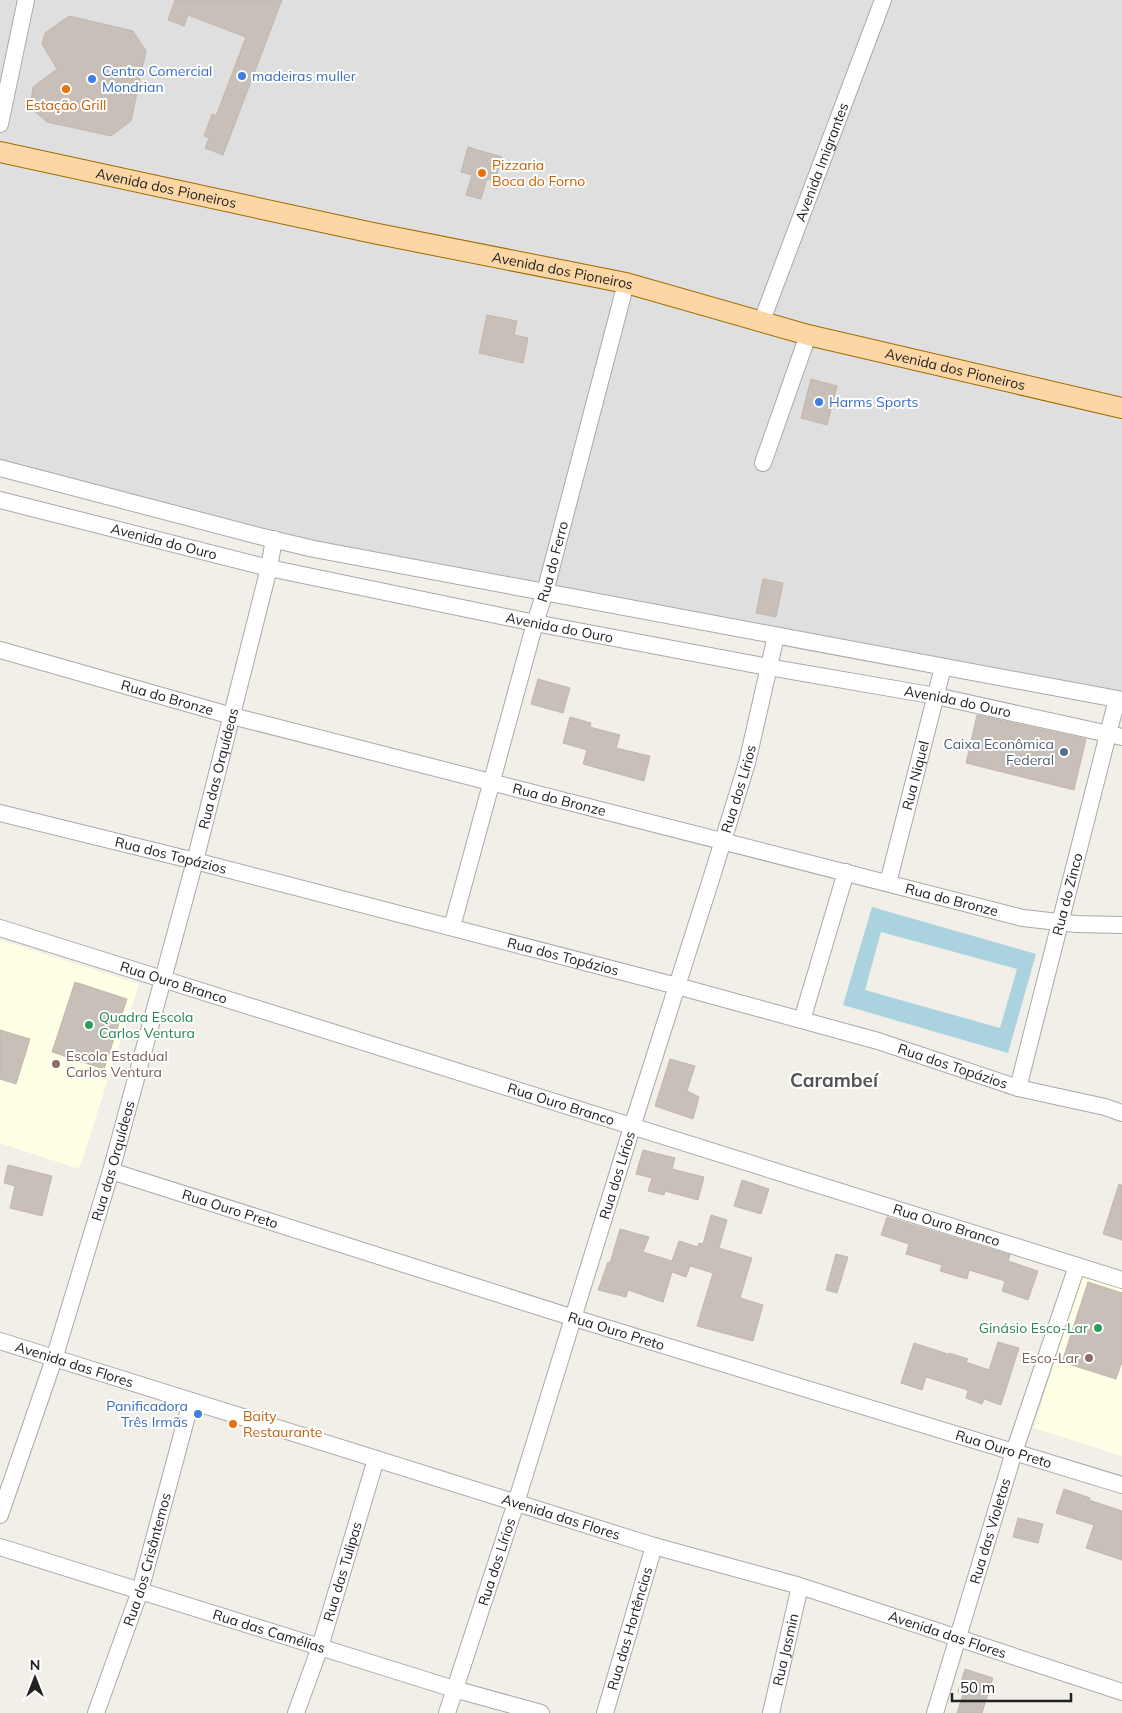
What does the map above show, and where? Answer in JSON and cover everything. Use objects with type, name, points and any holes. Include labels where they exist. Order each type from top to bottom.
[{"type":"main road","name":"Avenida dos Pioneiros","points":[[0,152],[373,234],[626,283],[808,335],[1122,408]]},
{"type":"street","points":[[0,124],[26,0]]},
{"type":"street","name":"Avenida Imigrantes","points":[[761,323],[883,0]]},
{"type":"street","name":"Rua do Ferro","points":[[452,927],[545,592],[626,283]]},
{"type":"street","points":[[763,463],[808,335]]},
{"type":"street","name":"Avenida do Ouro","points":[[0,468],[314,548],[1119,700]]},
{"type":"street","name":"Avenida do Ouro","points":[[0,500],[269,568],[535,623],[768,667],[936,696],[1115,736]]},
{"type":"street","name":"Rua das Orquídeas","points":[[0,1515],[54,1359],[111,1171],[196,861],[269,568],[274,539]]},
{"type":"street","name":"Rua dos Lírios","points":[[446,1713],[516,1503],[747,763],[776,636]]},
{"type":"street","name":"Rua do Bronze","points":[[0,650],[232,716],[1023,918],[1122,925]]},
{"type":"street","name":"Rua Niquel","points":[[888,883],[943,666]]},
{"type":"street","name":"Rua do Zinco","points":[[1018,1088],[1060,922],[1115,736],[1119,700]]},
{"type":"street","name":"Rua dos Topázios","points":[[0,813],[196,861],[677,986],[878,1041],[1018,1088],[1105,1107],[1122,1113]]},
{"type":"street","points":[[802,1020],[846,872]]},
{"type":"street","name":"Rua Ouro Branco","points":[[0,928],[1122,1280]]},
{"type":"street","name":"Rua Ouro Preto","points":[[111,1171],[574,1318],[1122,1485]]},
{"type":"street","name":"Rua das Violetas","points":[[935,1713],[1014,1452],[1077,1266]]},
{"type":"street","name":"Avenida das Flores","points":[[0,1341],[654,1546],[800,1586],[1122,1692]]},
{"type":"street","name":"Rua dos Crisântemos","points":[[96,1713],[140,1591],[191,1402]]},
{"type":"street","name":"Rua das Tulipas","points":[[296,1713],[320,1647],[376,1459]]},
{"type":"street","name":"Rua das Hortências","points":[[605,1713],[654,1546]]},
{"type":"street","name":"Rua das Camélias","points":[[0,1547],[454,1689],[541,1713]]},
{"type":"street","name":"Rua Jasmin","points":[[771,1713],[800,1586]]},
{"type":"shaded area","points":[[0,0],[1122,0],[1122,700],[274,539],[0,468]]},
{"type":"shaded area","name":"Escola Estadual Carlos Ventura","points":[[0,940],[139,984],[79,1169],[0,1143]]},
{"type":"shaded area","name":"Esco-Lar","points":[[1081,1276],[1122,1288],[1122,1456],[1034,1428]]},
{"type":"water","points":[[872,907],[1036,954],[1008,1053],[843,1005]],"holes":[[[881,932],[1017,969],[1000,1028],[865,990]]]},
{"type":"building","name":"madeiras muller","points":[[175,0],[282,0],[223,155],[205,148],[209,138],[204,136],[212,114],[216,116],[246,37],[188,15],[184,26],[168,20]]},
{"type":"building","name":"Centro Comercial Mondrian","points":[[69,16],[133,31],[146,51],[131,121],[111,136],[47,122],[30,107],[33,87],[57,69],[42,44],[45,33]]},
{"type":"building","name":"Pizzaria Boca do Forno","points":[[468,147],[502,157],[495,181],[487,179],[481,199],[466,195],[472,175],[461,172]]},
{"type":"building","points":[[487,315],[517,321],[514,335],[528,338],[523,363],[479,353]]},
{"type":"building","name":"Harms Sports","points":[[811,379],[837,386],[827,425],[801,418]]},
{"type":"building","points":[[763,579],[783,583],[776,617],[756,613]]},
{"type":"building","points":[[538,679],[570,688],[563,713],[531,704]]},
{"type":"building","points":[[977,715],[1086,739],[1074,790],[966,763]]},
{"type":"building","points":[[570,717],[591,723],[590,727],[620,735],[616,748],[650,756],[644,781],[583,764],[587,750],[563,743]]},
{"type":"building","name":"Quadra Escola Carlos Ventura","points":[[75,982],[127,999],[104,1069],[52,1052]]},
{"type":"building","points":[[0,1030],[30,1039],[16,1084],[0,1079]]},
{"type":"building","points":[[670,1059],[695,1066],[687,1091],[699,1097],[693,1119],[655,1106]]},
{"type":"building","points":[[643,1150],[675,1158],[672,1169],[704,1177],[698,1200],[665,1191],[664,1195],[648,1191],[652,1178],[636,1174]]},
{"type":"building","points":[[8,1165],[52,1176],[42,1216],[10,1208],[15,1186],[4,1183]]},
{"type":"building","points":[[742,1180],[769,1189],[761,1214],[734,1206]]},
{"type":"building","points":[[1119,1184],[1122,1185],[1122,1240],[1103,1234]]},
{"type":"building","points":[[711,1215],[727,1220],[719,1248],[752,1258],[740,1298],[763,1305],[753,1341],[697,1326],[713,1273],[690,1266],[686,1277],[672,1272],[663,1302],[628,1290],[626,1297],[598,1290],[608,1262],[610,1263],[620,1229],[649,1237],[643,1252],[672,1261],[679,1241],[698,1247],[699,1243],[703,1244]]},
{"type":"building","points":[[887,1217],[1010,1255],[1008,1261],[1038,1271],[1028,1300],[1002,1291],[1005,1281],[969,1270],[967,1279],[940,1271],[942,1265],[906,1254],[909,1244],[881,1235]]},
{"type":"building","points":[[836,1254],[848,1257],[837,1293],[826,1290]]},
{"type":"building","name":"Ginásio Esco-Lar","points":[[1088,1282],[1122,1293],[1122,1362],[1116,1379],[1062,1362]]},
{"type":"building","points":[[998,1342],[1019,1348],[1001,1405],[984,1399],[982,1404],[966,1398],[968,1390],[926,1377],[922,1390],[901,1383],[914,1343],[968,1359],[966,1362],[989,1370]]},
{"type":"building","points":[[1064,1489],[1122,1511],[1122,1560],[1086,1548],[1094,1525],[1056,1513]]},
{"type":"building","points":[[1018,1518],[1043,1524],[1038,1543],[1013,1537]]},
{"type":"building","points":[[965,1669],[993,1678],[982,1713],[957,1713],[963,1694],[958,1692]]},
{"type":"place","name":"madeiras muller","points":[[242,76]]},
{"type":"place","name":"Centro Comercial Mondrian","points":[[92,79]]},
{"type":"place","name":"Estação Grill","points":[[66,89]]},
{"type":"place","name":"Pizzaria Boca do Forno","points":[[482,173]]},
{"type":"place","name":"Harms Sports","points":[[819,402]]},
{"type":"place","name":"Caixa Econômica Federal","points":[[1064,752]]},
{"type":"place","name":"Quadra Escola Carlos Ventura","points":[[89,1025]]},
{"type":"place","name":"Escola Estadual Carlos Ventura","points":[[56,1064]]},
{"type":"place","name":"Ginásio Esco-Lar","points":[[1098,1328]]},
{"type":"place","name":"Esco-Lar","points":[[1089,1358]]},
{"type":"place","name":"Panificadora Três Irmãs","points":[[198,1414]]},
{"type":"place","name":"Baity Restaurante","points":[[233,1424]]},
{"type":"district","name":"Carambeí","points":[[834,1080]]}]
